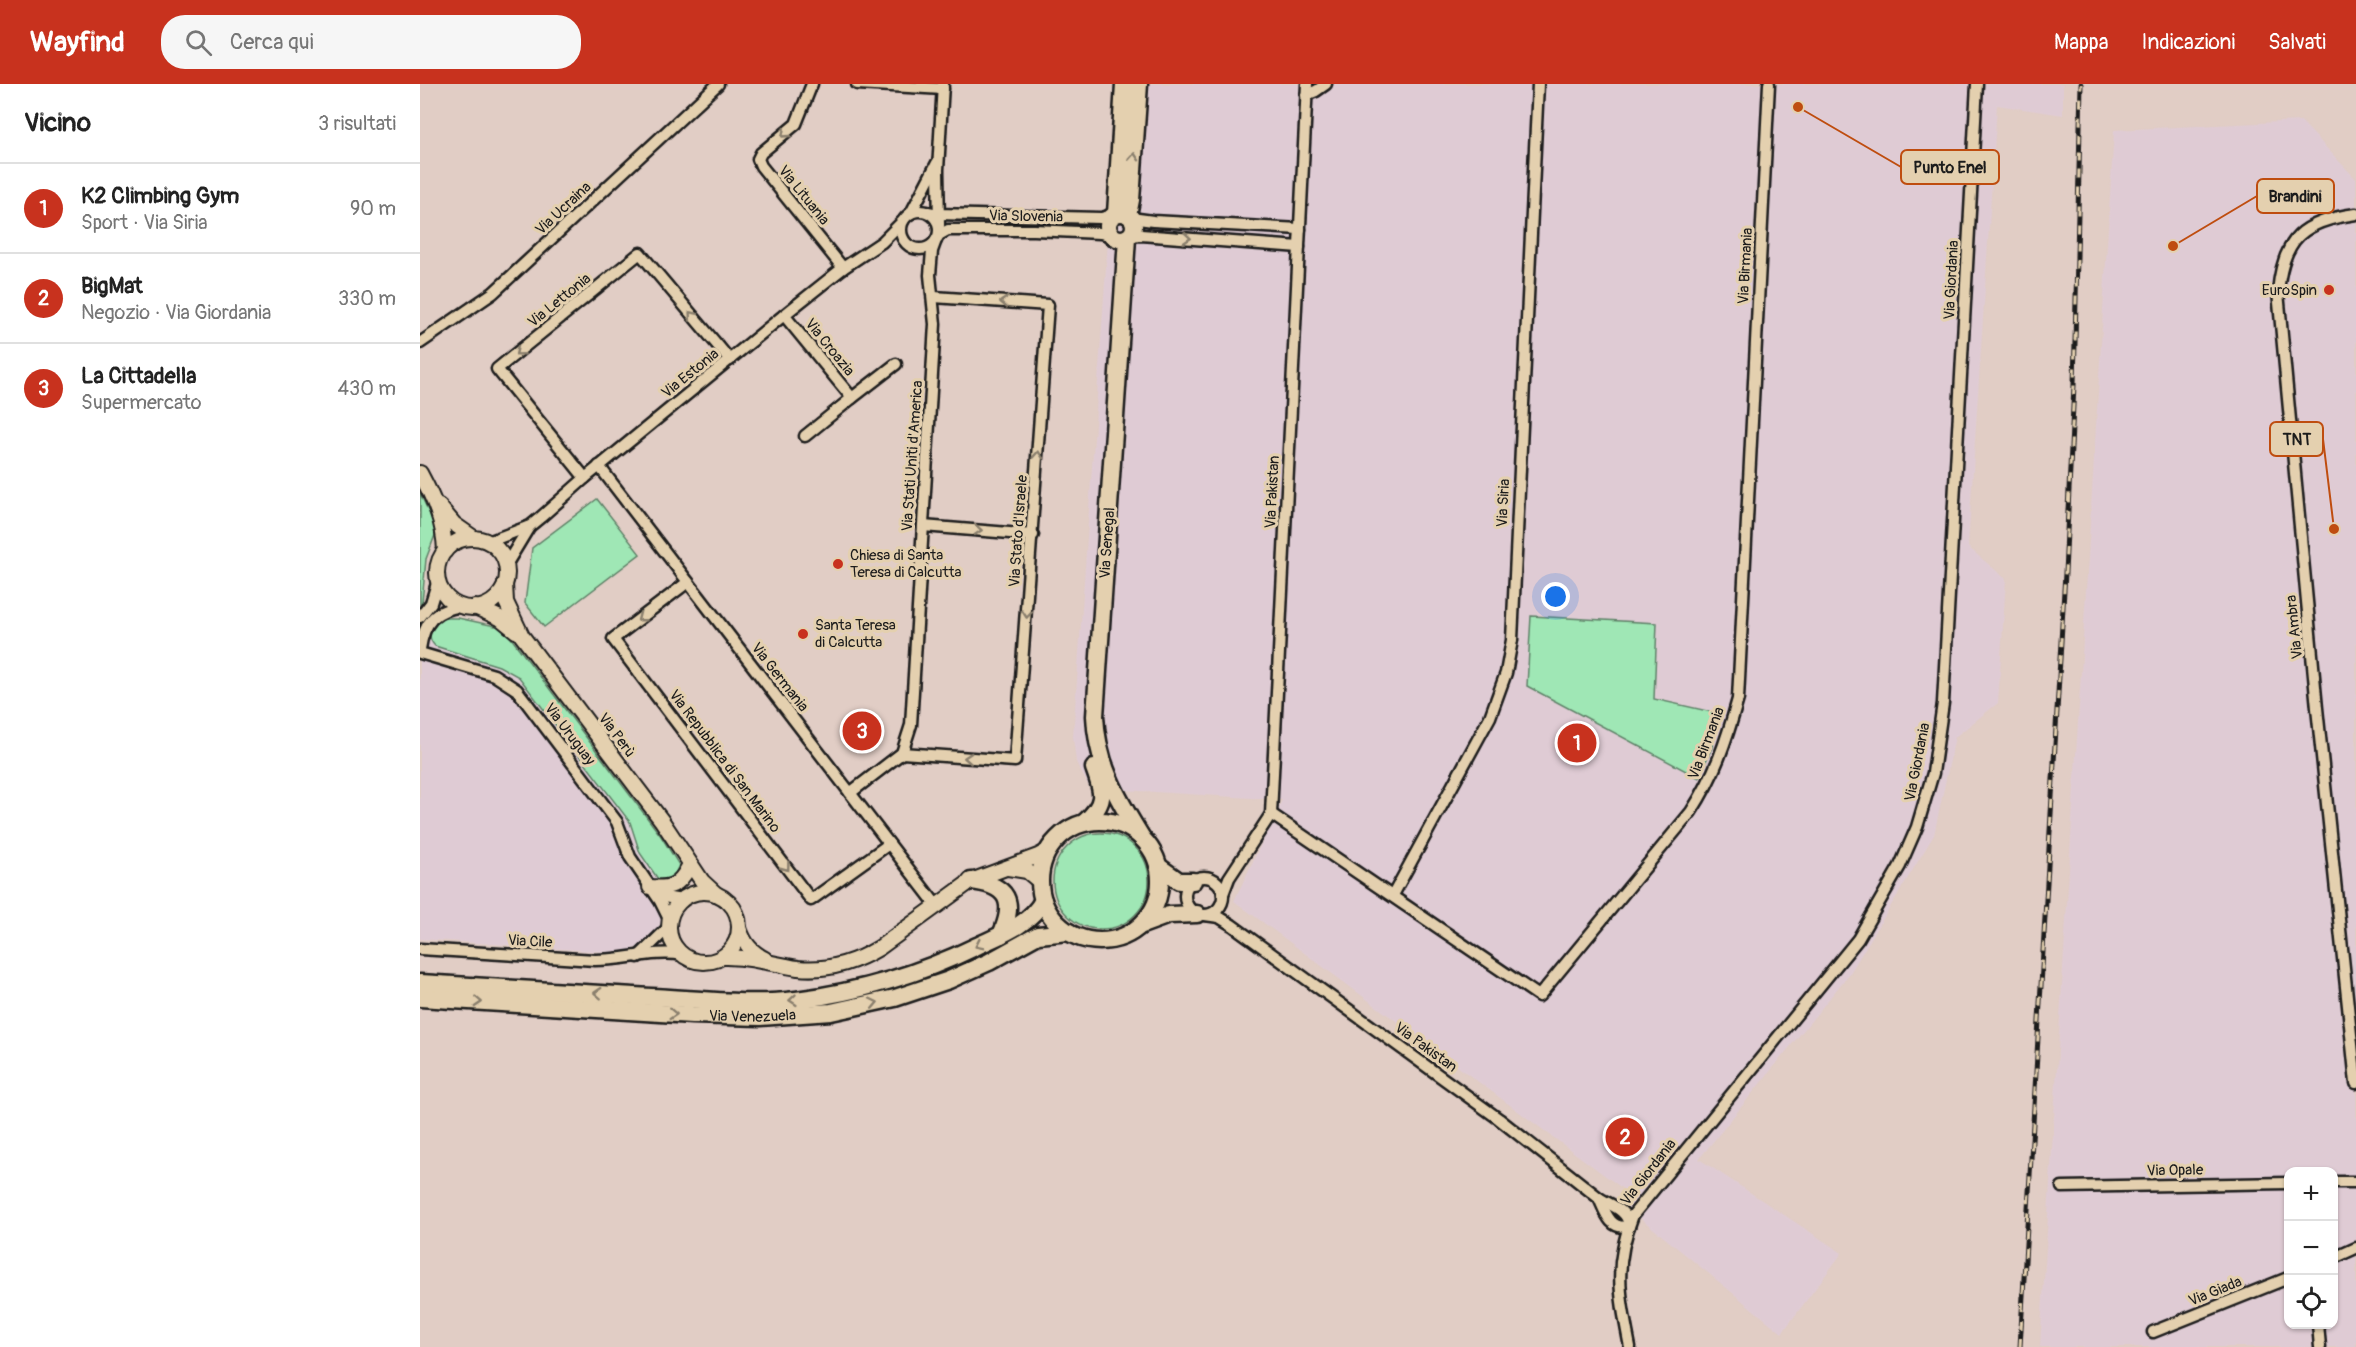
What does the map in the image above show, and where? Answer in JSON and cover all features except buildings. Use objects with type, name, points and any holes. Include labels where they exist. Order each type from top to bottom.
[{"type":"main road","points":[[1122,215],[1124,84]]},
{"type":"main road","points":[[1122,215],[1134,225],[1121,237],[1108,226],[1122,215],[1131,200],[1139,84]]},
{"type":"main road","name":"Via Senegal","points":[[1085,822],[1095,813],[1102,798],[1086,736],[1084,715],[1121,237]]},
{"type":"main road","name":"Via Senegal","points":[[1121,237],[1095,716],[1100,756],[1117,795],[1142,838]]},
{"type":"main road","points":[[1069,932],[1058,924],[1042,900],[1039,881],[1042,861],[1047,851],[1063,832],[1085,822],[1101,820],[1130,829],[1142,838],[1158,866],[1160,878],[1156,903],[1142,925]]},
{"type":"main road","points":[[1158,866],[1179,881],[1193,881]]},
{"type":"main road","points":[[971,881],[993,885],[1005,894],[1009,903],[1009,913],[1001,934]]},
{"type":"main road","name":"Via Venezuela","points":[[420,982],[693,999],[794,1000],[902,978],[943,963],[1028,918],[1039,908],[1042,900]]},
{"type":"main road","name":"Via Venezuela","points":[[420,998],[692,1015],[795,1016],[831,1012],[895,998],[949,980],[989,962],[1038,934],[1069,932],[1081,938],[1103,941],[1128,934],[1142,925],[1169,915],[1201,914]]},
{"type":"street","name":"Via Ucraina","points":[[420,343],[493,293],[718,84]]},
{"type":"street","name":"Via Lituania","points":[[812,84],[796,124],[761,153],[758,159],[761,166],[843,268]]},
{"type":"street","points":[[857,84],[943,86]]},
{"type":"street","points":[[1306,89],[1316,91],[1326,84]]},
{"type":"street","name":"Via Siria","points":[[1393,896],[1490,717],[1506,673],[1512,640],[1538,84]]},
{"type":"street","name":"Via Birmania","points":[[1271,814],[1539,996],[1690,812],[1708,785],[1727,738],[1738,699],[1769,84]]},
{"type":"street","name":"Via Giordania","points":[[1630,1347],[1619,1272],[1622,1246],[1638,1206],[1858,939],[1900,866],[1917,827],[1930,786],[1943,703],[1977,84]]},
{"type":"street","name":"Via Stati Uniti d'America","points":[[902,753],[911,725],[933,367],[934,297],[930,274],[938,221],[938,160],[943,86]]},
{"type":"street","name":"Via Pakistan","points":[[1271,814],[1306,89]]},
{"type":"street","name":"Via Stati Uniti d'America","points":[[910,213],[938,160]]},
{"type":"street","points":[[916,211],[938,221],[926,248],[910,246],[901,233],[902,222],[910,213],[916,211]]},
{"type":"street","name":"Via Ambra","points":[[2356,214],[2327,219],[2300,234],[2292,242],[2283,260],[2278,292],[2317,708],[2356,1083]]},
{"type":"street","name":"Via Slovenia","points":[[938,221],[1101,218],[1122,215],[1300,229]]},
{"type":"street","name":"Via Slovenia","points":[[938,221],[948,230],[1100,233],[1121,237],[1141,235],[1299,247]]},
{"type":"street","name":"Via Estonia","points":[[506,565],[530,526],[585,478],[843,268],[882,243],[902,222]]},
{"type":"street","name":"Via Estonia","points":[[872,248],[897,243],[910,246]]},
{"type":"street","name":"Via Stati Uniti d'America","points":[[910,246],[924,262],[930,274]]},
{"type":"street","name":"Via Lettonia","points":[[585,478],[497,369],[640,253],[730,360]]},
{"type":"street","name":"Via Stato d'Israele","points":[[902,753],[1015,761],[1033,535],[1048,305],[934,297]]},
{"type":"street","name":"Via Croazia","points":[[784,315],[852,398]]},
{"type":"street","name":"Via Croazia","points":[[805,436],[896,364]]},
{"type":"street","name":"Via Germania","points":[[599,466],[937,906]]},
{"type":"street","points":[[420,473],[434,500],[444,530],[445,551],[438,570],[438,580],[431,603],[420,617]]},
{"type":"street","points":[[434,500],[454,524],[474,538],[489,542],[503,556],[506,565]]},
{"type":"street","points":[[923,525],[1033,535]]},
{"type":"street","name":"Via Estonia","points":[[489,542],[530,526]]},
{"type":"street","points":[[445,551],[458,541],[474,538]]},
{"type":"street","name":"Via Perù","points":[[506,565],[506,602],[522,636],[685,854],[702,881],[733,907],[742,939],[750,949],[772,963]]},
{"type":"street","name":"Via Perù","points":[[438,580],[447,596],[500,618],[522,636]]},
{"type":"street","name":"Via Repubblica di San Marino","points":[[687,582],[613,639],[811,900],[889,844]]},
{"type":"street","points":[[469,607],[494,600],[505,584]]},
{"type":"street","name":"Via Uruguay","points":[[469,607],[441,611],[428,622],[420,639],[420,651],[494,675],[518,690],[617,822],[630,857],[650,887],[669,924]]},
{"type":"street","points":[[850,793],[902,753]]},
{"type":"street","points":[[1229,878],[1222,882],[1204,877],[1193,881],[1186,890],[1186,902],[1201,914],[1216,910],[1229,878],[1271,814]]},
{"type":"street","name":"Via Perù","points":[[683,955],[700,962],[723,957],[817,969],[838,966],[879,948],[971,881],[1047,851]]},
{"type":"street","name":"Via Perù","points":[[669,924],[674,909],[684,899],[688,868],[685,854]]},
{"type":"street","points":[[1006,867],[1027,871],[1039,881]]},
{"type":"street","points":[[650,887],[673,886],[683,878],[688,868]]},
{"type":"street","points":[[1216,881],[1223,897],[1226,915],[1232,925]]},
{"type":"street","points":[[650,887],[664,897],[684,899],[699,892],[716,894]]},
{"type":"street","name":"Via Pakistan","points":[[1201,914],[1219,918],[1232,925],[1499,1119],[1599,1198],[1618,1209],[1628,1218],[1629,1226]]},
{"type":"street","points":[[669,924],[672,942],[683,955]]},
{"type":"street","points":[[638,957],[669,924]]},
{"type":"street","points":[[723,957],[735,944],[739,928]]},
{"type":"street","name":"Via Cile","points":[[420,949],[595,960],[665,953],[683,955]]},
{"type":"street","points":[[2338,1182],[2356,1182]]},
{"type":"street","name":"Via Opale","points":[[2062,1187],[2284,1183]]},
{"type":"street","name":"Via Pakistan","points":[[1599,1198],[1621,1233],[1622,1246]]},
{"type":"street","points":[[1618,1209],[1638,1206]]},
{"type":"street","points":[[1614,1224],[1622,1227],[1629,1226]]},
{"type":"street","points":[[2338,1256],[2356,1248]]},
{"type":"street","name":"Via Giada","points":[[2153,1332],[2284,1280]]},
{"type":"street","points":[[2318,1329],[2320,1347]]},
{"type":"shaded area","points":[[1119,84],[2063,84],[2063,115],[1997,105],[1968,547],[2006,579],[1998,703],[1955,737],[1934,835],[1850,973],[1699,1159],[1842,1253],[1782,1333],[1623,1204],[1630,1194],[1234,901],[1282,800],[1123,790],[1094,796],[1076,762],[1073,737]]},
{"type":"shaded area","points":[[2301,121],[2356,179],[2356,1347],[2040,1347],[2114,130]]},
{"type":"shaded area","points":[[422,603],[442,618],[458,618],[499,625],[661,836],[679,865],[678,870],[662,880],[658,879],[644,891],[659,912],[661,921],[651,940],[621,953],[420,939],[420,606]]},
{"type":"green space","points":[[420,493],[437,530],[426,559],[420,606]]},
{"type":"green space","points":[[597,499],[640,554],[544,627],[525,603],[532,548]]},
{"type":"green space","points":[[1531,616],[1657,623],[1654,699],[1721,714],[1712,747],[1699,778],[1527,686]]},
{"type":"green space","points":[[442,618],[458,618],[499,625],[505,630],[661,836],[679,865],[673,878],[658,879],[640,853],[630,822],[519,677],[499,666],[435,646],[430,639],[431,631]]},
{"type":"green space","points":[[1101,833],[1119,837],[1135,847],[1145,863],[1149,881],[1145,899],[1135,915],[1119,925],[1101,929],[1083,925],[1067,915],[1057,899],[1053,881],[1057,863],[1067,847],[1083,837]]},
{"type":"railway","points":[[2020,1347],[2065,573],[2074,385],[2081,84]]},
{"type":"place","name":"Punto Enel","points":[[1798,107]]},
{"type":"place","name":"Brandini","points":[[2173,246]]},
{"type":"place","name":"EuroSpin","points":[[2329,290]]},
{"type":"place","name":"TNT","points":[[2334,529]]},
{"type":"place","name":"Chiesa di Santa Teresa di Calcutta","points":[[838,564]]},
{"type":"place","name":"Santa Teresa di Calcutta","points":[[803,634]]},
{"type":"place","name":"La Cittadella","points":[[862,731]]},
{"type":"place","name":"K2 Climbing Gym","points":[[1577,743]]},
{"type":"place","name":"BigMat","points":[[1625,1137]]}]
